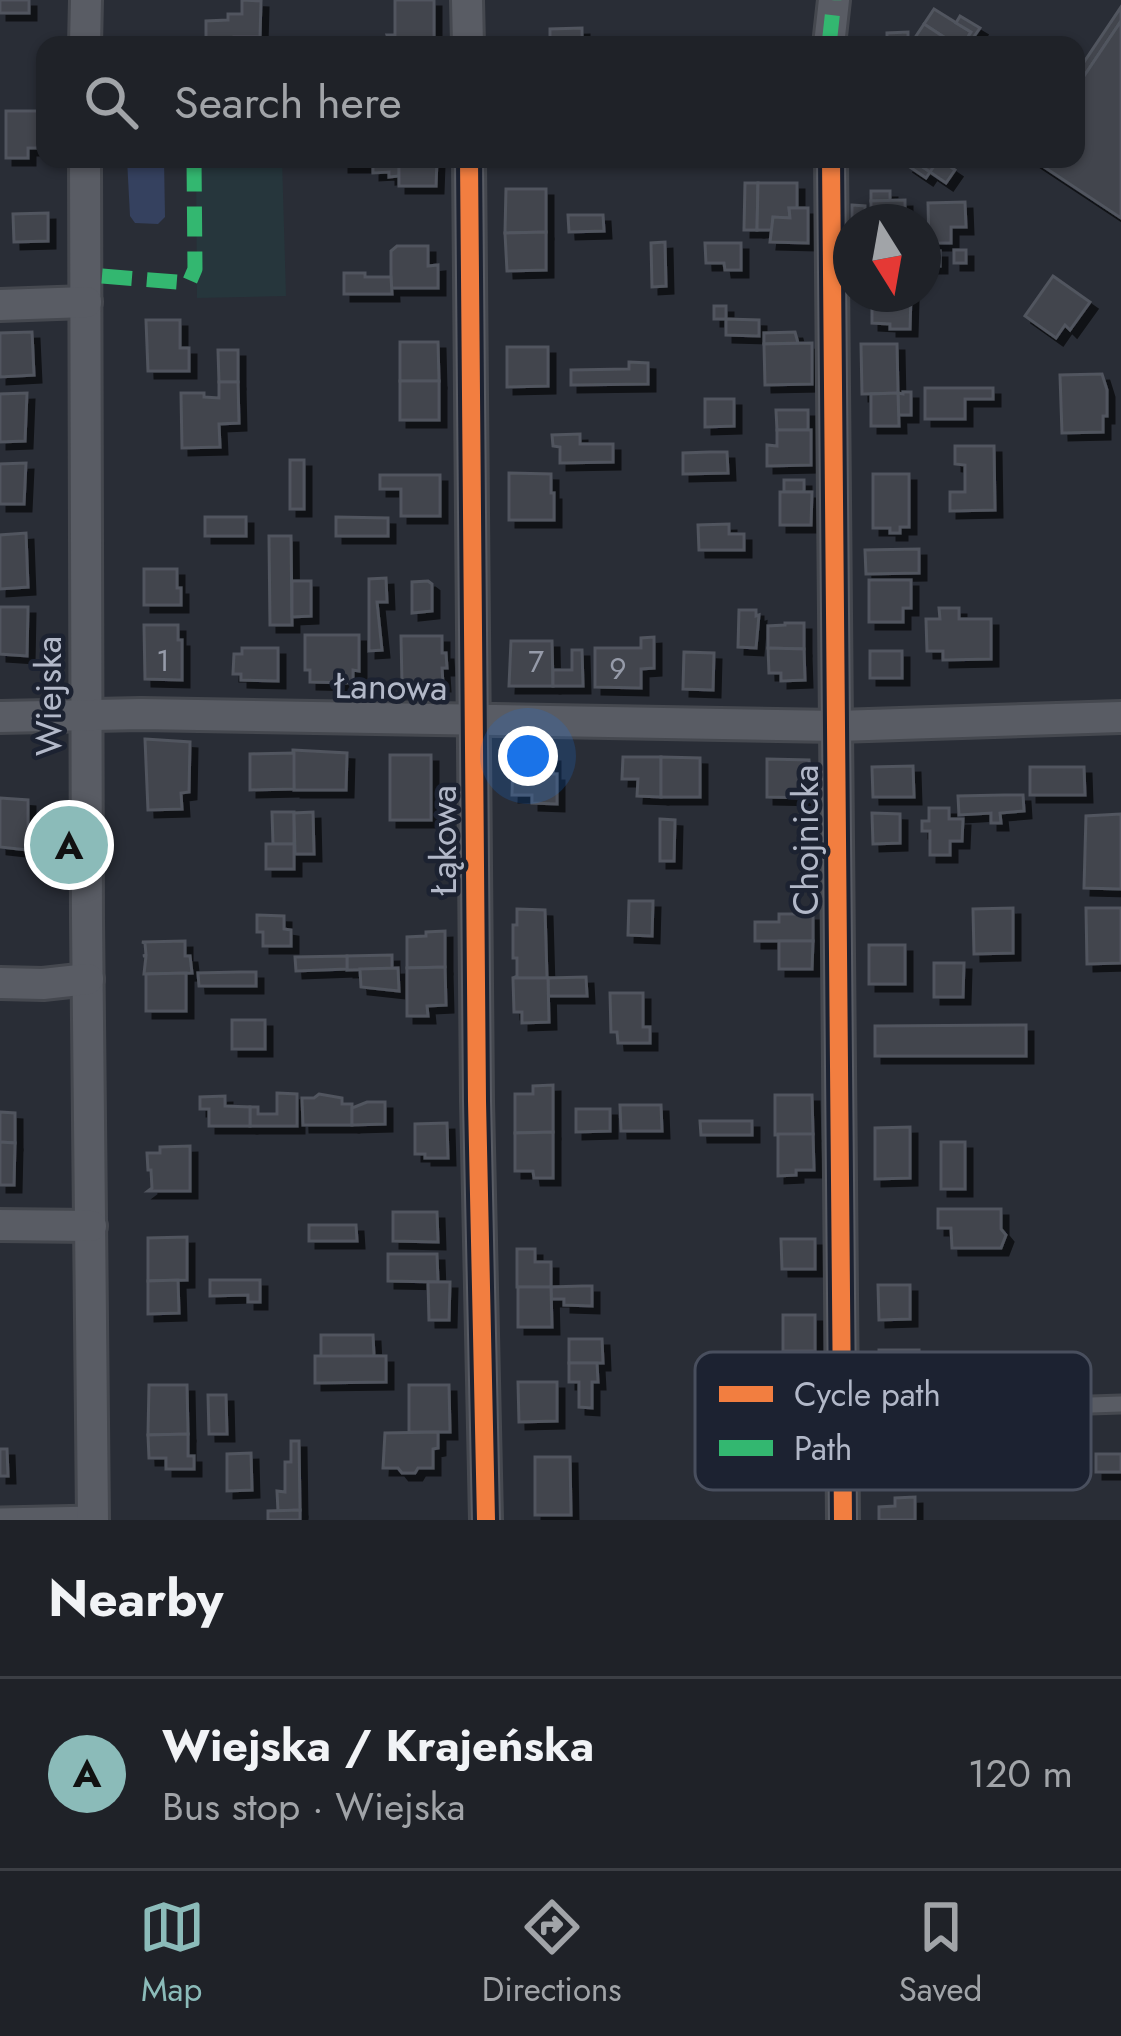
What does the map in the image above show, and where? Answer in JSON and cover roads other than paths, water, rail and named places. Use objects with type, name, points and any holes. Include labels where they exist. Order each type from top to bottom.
[{"type":"street","points":[[86,0],[86,36]]},
{"type":"street","points":[[467,0],[468,36]]},
{"type":"street","points":[[830,36],[834,0]]},
{"type":"street","name":"Wiejska","points":[[85,168],[93,1517]]},
{"type":"street","name":"Łąkowa","points":[[469,168],[477,1101],[486,1520]]},
{"type":"street","name":"Chojnicka","points":[[831,168],[842,1352]]},
{"type":"street","points":[[0,304],[86,302]]},
{"type":"street","name":"Łanowa","points":[[0,717],[837,726],[1121,717]]},
{"type":"street","points":[[0,983],[88,979]]},
{"type":"street","points":[[0,1225],[91,1226]]},
{"type":"street","name":"Chojnicka","points":[[843,1490],[843,1520]]},
{"type":"lane","points":[[1091,1405],[1121,1404]]},
{"type":"lane","points":[[0,1516],[93,1517]]},
{"type":"water","points":[[127,168],[164,168],[165,217],[158,224],[135,223],[130,216]]},
{"type":"place","name":"Wiejska / Krajeńska","points":[[69,845]]}]
